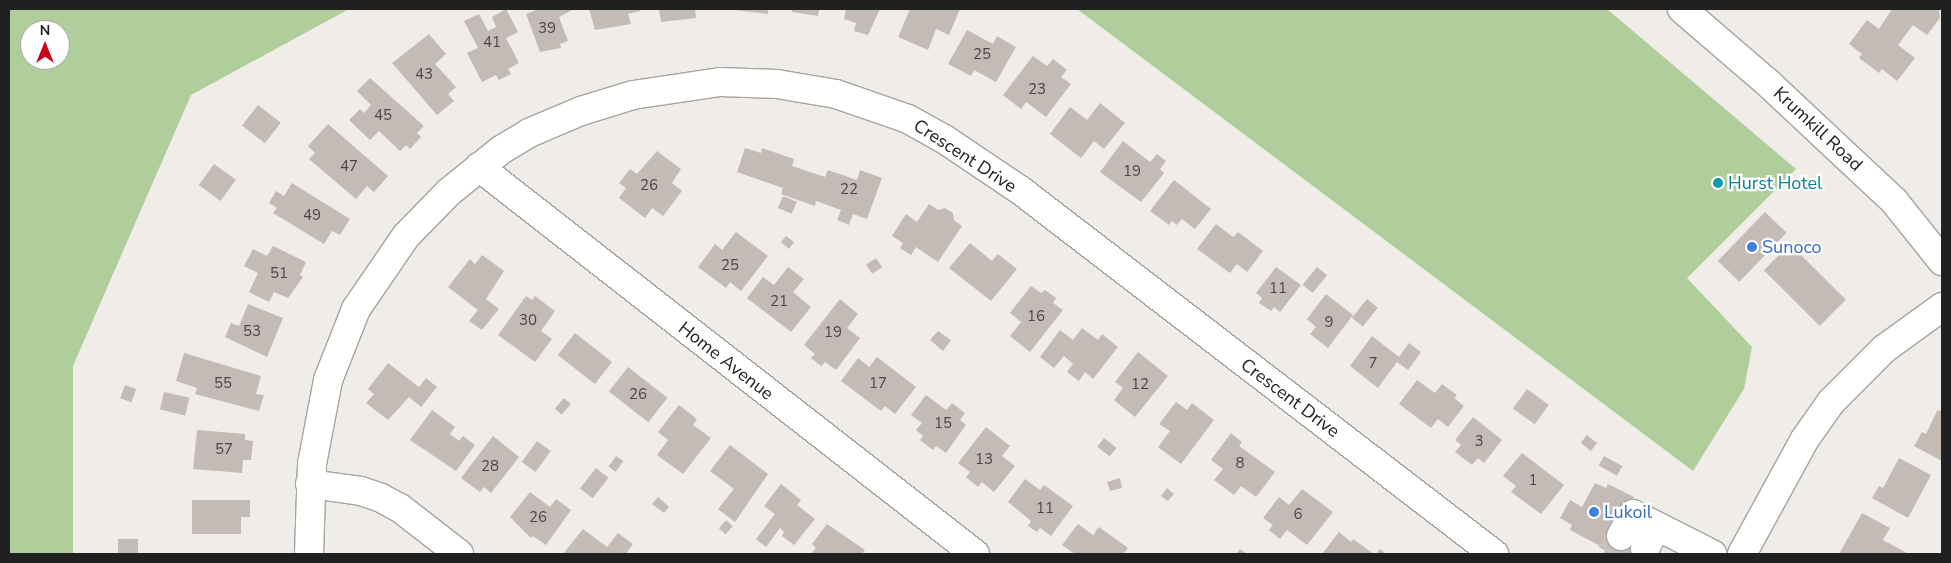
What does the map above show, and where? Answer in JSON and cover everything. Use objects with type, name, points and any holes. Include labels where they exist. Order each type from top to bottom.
[{"type":"street","name":"Krumkill Road","points":[[1682,9],[1768,83],[1894,201],[1942,261]]},
{"type":"street","name":"Crescent Drive","points":[[309,554],[310,484],[326,387],[339,346],[356,309],[406,236],[429,210],[479,166],[529,133],[581,111],[633,96],[690,84],[778,84],[836,94],[874,105],[944,139],[1020,190],[1494,554]]},
{"type":"street","name":"Home Avenue","points":[[479,166],[975,554]]},
{"type":"street","points":[[1742,554],[1805,439],[1831,402],[1884,349],[1942,307]]},
{"type":"street","points":[[310,484],[361,491],[381,498],[400,508],[459,554]]},
{"type":"street","points":[[1641,537],[1712,554]]},
{"type":"green space","points":[[9,9],[349,9],[191,95],[73,366],[73,554],[9,554]]},
{"type":"green space","points":[[1077,9],[1607,9],[1796,169],[1687,278],[1752,347],[1744,389],[1693,471]]},
{"type":"building","points":[[506,9],[518,32],[506,38],[519,63],[508,69],[511,74],[499,80],[496,75],[482,82],[467,53],[478,48],[464,21],[479,14],[488,31],[496,27],[492,17]]},
{"type":"building","points":[[539,9],[574,9],[559,17],[568,41],[560,44],[561,48],[540,52],[526,14]]},
{"type":"building","points":[[589,9],[640,9],[640,11],[628,14],[631,24],[595,30]]},
{"type":"building","points":[[659,9],[695,9],[696,18],[661,22]]},
{"type":"building","points":[[726,9],[768,9],[768,14]]},
{"type":"building","points":[[792,9],[826,9],[819,10],[818,16],[792,12]]},
{"type":"building","points":[[846,9],[880,9],[868,35],[854,31],[856,23],[844,19]]},
{"type":"building","points":[[910,9],[960,9],[949,35],[936,29],[928,50],[898,37]]},
{"type":"building","points":[[1892,9],[1939,9],[1940,18],[1927,35],[1913,25],[1898,45],[1915,58],[1897,81],[1882,69],[1879,73],[1859,58],[1862,54],[1849,44],[1867,20],[1879,29]]},
{"type":"building","points":[[967,30],[993,44],[997,36],[1016,47],[996,82],[974,70],[971,76],[948,64]]},
{"type":"building","points":[[429,34],[446,54],[435,64],[456,87],[448,94],[454,101],[437,115],[392,63]]},
{"type":"building","points":[[1033,56],[1047,66],[1053,59],[1067,70],[1061,77],[1071,84],[1046,117],[1026,102],[1021,109],[1003,95]]},
{"type":"building","points":[[370,78],[424,126],[417,133],[421,137],[410,149],[406,145],[400,151],[379,131],[370,140],[349,120],[360,109],[364,113],[371,105],[357,91]]},
{"type":"building","points":[[1100,103],[1125,123],[1104,149],[1094,141],[1081,158],[1050,134],[1070,107],[1087,120]]},
{"type":"building","points":[[258,105],[281,123],[265,143],[242,125]]},
{"type":"building","points":[[328,124],[388,176],[374,192],[367,186],[356,199],[309,159],[315,153],[308,146]]},
{"type":"building","points":[[1123,141],[1150,162],[1157,154],[1166,161],[1160,169],[1164,173],[1141,202],[1100,172]]},
{"type":"building","points":[[745,148],[761,153],[762,148],[794,159],[792,166],[825,177],[828,170],[857,180],[860,170],[882,178],[867,219],[853,214],[849,225],[837,220],[841,210],[816,201],[815,206],[781,194],[783,188],[737,172]]},
{"type":"building","points":[[657,151],[681,169],[672,183],[682,191],[663,216],[652,208],[645,218],[619,198],[626,188],[619,183],[630,169],[637,174]]},
{"type":"building","points":[[214,164],[236,180],[221,201],[199,185]]},
{"type":"building","points":[[1174,180],[1211,209],[1195,229],[1182,219],[1177,225],[1172,221],[1169,225],[1150,211]]},
{"type":"building","points":[[292,183],[350,219],[340,235],[332,231],[324,244],[273,213],[277,208],[269,203],[276,191],[284,196]]},
{"type":"building","points":[[783,196],[797,202],[792,214],[778,208]]},
{"type":"building","points":[[929,204],[938,210],[945,208],[953,213],[954,220],[962,226],[938,262],[916,247],[911,255],[900,248],[903,243],[892,236],[906,214],[917,222]]},
{"type":"building","name":"Sunoco","points":[[1765,212],[1787,233],[1739,282],[1718,261]]},
{"type":"building","points":[[1216,224],[1233,237],[1238,232],[1263,251],[1247,272],[1237,264],[1230,273],[1197,249]]},
{"type":"building","points":[[736,232],[768,256],[741,291],[730,282],[726,288],[698,267],[715,244],[722,250]]},
{"type":"building","points":[[786,236],[794,242],[789,249],[781,242]]},
{"type":"building","points":[[970,243],[992,261],[998,254],[1017,269],[991,301],[949,268]]},
{"type":"building","points":[[1790,244],[1846,300],[1820,326],[1764,270]]},
{"type":"building","points":[[273,246],[306,262],[300,275],[303,277],[288,298],[274,292],[269,302],[249,292],[258,273],[244,266],[253,249],[267,256]]},
{"type":"building","points":[[482,255],[504,271],[486,299],[499,309],[482,330],[469,321],[478,310],[448,287],[470,259],[475,264]]},
{"type":"building","points":[[876,258],[882,267],[872,274],[866,265]]},
{"type":"building","points":[[788,267],[804,279],[793,292],[811,307],[791,332],[747,298],[763,277],[774,285]]},
{"type":"building","points":[[1276,267],[1301,285],[1280,312],[1274,307],[1271,311],[1259,303],[1262,298],[1256,293]]},
{"type":"building","points":[[1317,267],[1327,275],[1313,293],[1303,285]]},
{"type":"building","points":[[1031,286],[1041,293],[1045,290],[1056,298],[1053,303],[1063,310],[1030,352],[1010,336],[1021,322],[1010,313]]},
{"type":"building","points":[[1326,294],[1353,315],[1328,348],[1310,334],[1316,327],[1307,319]]},
{"type":"building","points":[[526,296],[532,300],[535,296],[555,311],[541,331],[552,339],[535,362],[498,335]]},
{"type":"building","points":[[840,299],[858,314],[847,328],[860,338],[836,370],[825,362],[821,366],[811,358],[815,354],[804,345]]},
{"type":"building","points":[[1367,299],[1378,308],[1363,326],[1352,318]]},
{"type":"building","points":[[248,304],[283,318],[267,357],[225,337],[231,323],[239,326]]},
{"type":"building","points":[[1082,328],[1098,340],[1102,334],[1118,347],[1093,379],[1085,372],[1079,381],[1067,372],[1073,364],[1064,356],[1054,368],[1040,357],[1060,330],[1073,340]]},
{"type":"building","points":[[938,331],[951,340],[943,351],[930,340]]},
{"type":"building","points":[[575,333],[612,362],[595,384],[558,355]]},
{"type":"building","points":[[1372,336],[1399,357],[1409,343],[1421,352],[1408,370],[1397,362],[1378,388],[1350,366]]},
{"type":"building","points":[[1138,352],[1168,376],[1135,417],[1114,400],[1123,388],[1115,382]]},
{"type":"building","points":[[184,353],[261,376],[256,394],[264,395],[259,411],[195,394],[197,388],[176,381]]},
{"type":"building","points":[[877,357],[916,387],[895,414],[885,406],[881,411],[841,381],[858,358],[869,367]]},
{"type":"building","points":[[388,363],[419,387],[426,378],[437,387],[421,407],[409,397],[388,420],[366,403],[374,394],[368,389]]},
{"type":"building","points":[[628,367],[667,398],[648,422],[609,391]]},
{"type":"building","points":[[1417,380],[1435,393],[1442,384],[1457,395],[1454,398],[1464,406],[1448,427],[1438,419],[1431,428],[1399,404]]},
{"type":"building","points":[[125,385],[136,389],[131,402],[120,398]]},
{"type":"building","points":[[1527,389],[1549,405],[1535,424],[1513,408]]},
{"type":"building","points":[[164,392],[189,398],[185,415],[160,410]]},
{"type":"building","points":[[926,395],[946,410],[952,403],[965,413],[960,420],[966,425],[946,453],[936,446],[933,450],[920,440],[923,436],[916,430],[922,423],[911,415]]},
{"type":"building","points":[[564,398],[571,404],[562,414],[555,409]]},
{"type":"building","points":[[1176,402],[1187,410],[1192,403],[1214,420],[1181,464],[1158,447],[1170,431],[1159,424]]},
{"type":"building","points":[[679,405],[697,419],[693,425],[711,438],[683,474],[657,455],[668,440],[658,432]]},
{"type":"building","points":[[432,410],[455,427],[450,434],[459,441],[463,436],[475,445],[456,471],[410,440]]},
{"type":"building","points":[[1942,410],[1942,461],[1914,446],[1922,432],[1926,434],[1937,411]]},
{"type":"building","points":[[1473,417],[1502,440],[1484,463],[1478,458],[1472,465],[1455,452],[1461,445],[1455,440]]},
{"type":"building","points":[[986,427],[1010,446],[1002,456],[1015,466],[994,492],[982,482],[978,487],[966,477],[970,472],[958,463]]},
{"type":"building","points":[[197,430],[245,434],[245,440],[253,441],[251,460],[243,460],[242,473],[193,469]]},
{"type":"building","points":[[1231,433],[1242,442],[1239,446],[1275,472],[1256,497],[1241,486],[1234,495],[1214,480],[1223,469],[1211,460]]},
{"type":"building","points":[[1587,435],[1597,443],[1591,451],[1581,443]]},
{"type":"building","points":[[493,436],[519,457],[491,493],[484,487],[480,492],[461,478]]},
{"type":"building","points":[[1104,438],[1117,448],[1110,457],[1097,447]]},
{"type":"building","points":[[537,441],[551,451],[535,472],[522,462]]},
{"type":"building","points":[[730,445],[768,474],[735,522],[718,509],[734,489],[710,471]]},
{"type":"building","points":[[1522,453],[1564,485],[1541,514],[1511,492],[1516,486],[1503,476]]},
{"type":"building","points":[[616,456],[623,461],[616,472],[608,467]]},
{"type":"building","points":[[1604,456],[1622,466],[1617,476],[1599,466]]},
{"type":"building","points":[[1899,458],[1931,475],[1908,518],[1872,498],[1879,486],[1883,488]]},
{"type":"building","points":[[596,468],[609,478],[593,498],[580,488]]},
{"type":"building","points":[[1120,478],[1122,488],[1110,491],[1107,482]]},
{"type":"building","points":[[1025,479],[1040,490],[1044,485],[1073,506],[1051,536],[1040,528],[1037,532],[1028,526],[1031,521],[1008,502]]},
{"type":"building","name":"Lukoil","points":[[1595,483],[1606,488],[1608,484],[1634,497],[1615,532],[1655,554],[1603,554],[1606,549],[1570,530],[1572,525],[1560,518],[1570,500],[1582,507]]},
{"type":"building","points":[[781,484],[801,500],[797,505],[815,519],[794,545],[782,536],[784,532],[780,528],[766,547],[756,539],[775,514],[764,506]]},
{"type":"building","points":[[1167,488],[1174,494],[1168,501],[1161,496]]},
{"type":"building","points":[[1302,489],[1333,512],[1307,545],[1287,530],[1280,539],[1269,530],[1273,525],[1263,518],[1279,497],[1289,505]]},
{"type":"building","points":[[530,492],[550,507],[556,499],[571,510],[546,545],[533,536],[531,538],[510,517]]},
{"type":"building","points":[[658,497],[669,507],[664,513],[652,504]]},
{"type":"building","points":[[192,500],[250,500],[250,517],[241,517],[241,534],[192,534]]},
{"type":"building","points":[[1862,513],[1890,528],[1883,540],[1909,554],[1839,554]]},
{"type":"building","points":[[726,520],[733,526],[726,534],[719,528]]},
{"type":"building","points":[[827,524],[865,550],[862,554],[811,554],[816,548],[812,544]]},
{"type":"building","points":[[1078,524],[1093,535],[1099,527],[1128,548],[1123,554],[1075,554],[1062,545]]},
{"type":"building","points":[[583,529],[607,547],[618,533],[633,544],[626,554],[563,554]]},
{"type":"building","points":[[1339,532],[1351,542],[1353,539],[1374,554],[1322,554]]},
{"type":"building","points":[[118,539],[138,539],[138,554],[118,554]]},
{"type":"building","points":[[1240,549],[1247,554],[1236,554]]},
{"type":"building","points":[[1380,549],[1386,554],[1376,554]]},
{"type":"tunnel","points":[[1611,554],[1621,536]]},
{"type":"place","name":"Hurst Hotel","points":[[1718,183]]},
{"type":"place","name":"Sunoco","points":[[1752,247]]},
{"type":"place","name":"Lukoil","points":[[1594,512]]}]
